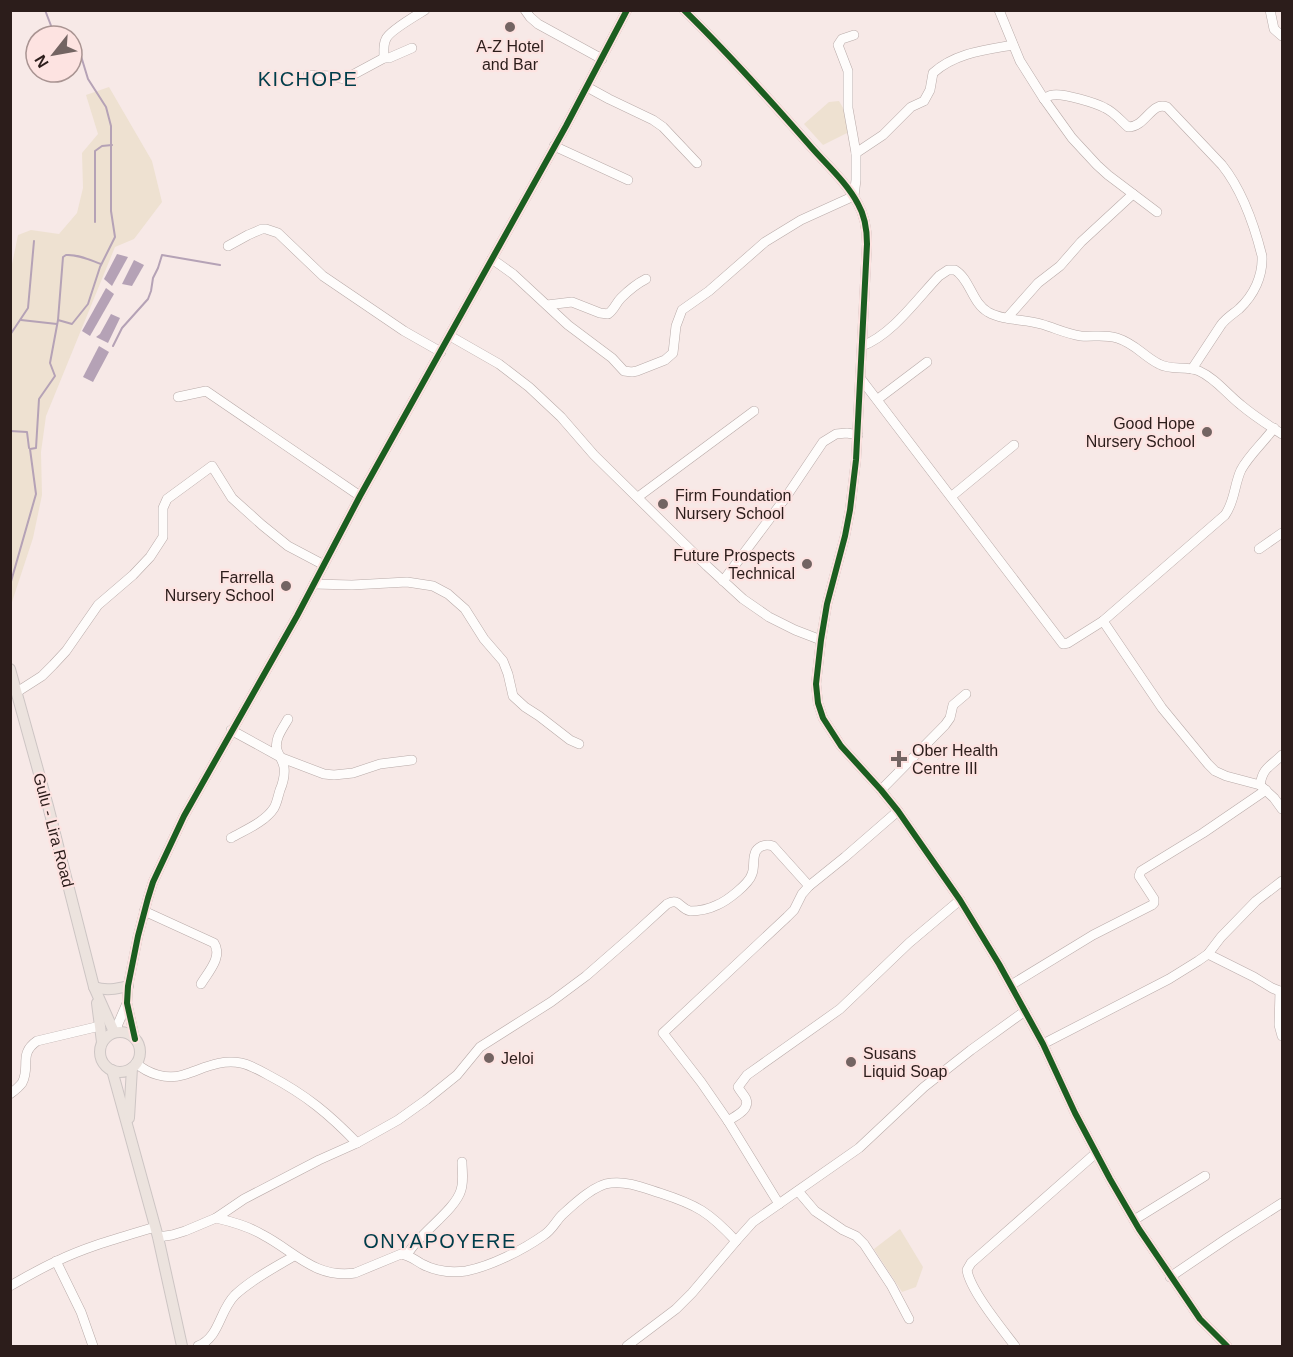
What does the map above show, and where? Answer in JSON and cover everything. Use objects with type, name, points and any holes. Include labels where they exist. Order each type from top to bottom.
[{"type":"main road","name":"Gulu - Lira Road","points":[[10,669],[95,989]]},
{"type":"main road","points":[[95,989],[117,989],[128,986]]},
{"type":"main road","points":[[95,989],[102,1042],[100,1048],[102,1061],[112,1070],[122,1071],[134,1065]]},
{"type":"main road","points":[[95,989],[115,1032]]},
{"type":"main road","points":[[102,1042],[115,1032],[123,1032],[135,1039],[140,1051],[134,1065],[129,1132]]},
{"type":"main road","points":[[112,1070],[157,1232],[182,1347]]},
{"type":"street","points":[[384,58],[385,42],[388,36],[425,10]]},
{"type":"street","points":[[525,10],[538,24],[602,59]]},
{"type":"street","points":[[135,1039],[127,1003],[128,986],[144,911],[159,867],[184,816],[275,655],[627,10]]},
{"type":"street","points":[[684,10],[854,196],[863,214],[867,235],[856,460],[845,536],[827,604],[821,640],[816,684],[821,712],[841,746],[898,811],[960,900],[1043,1044],[1075,1113],[1134,1220],[1200,1319],[1227,1347]]},
{"type":"street","points":[[999,10],[1026,71],[1065,128],[1097,165],[1156,212]]},
{"type":"street","points":[[1270,10],[1273,26],[1282,36]]},
{"type":"street","points":[[854,35],[842,39],[838,45],[849,71],[848,108],[856,153],[854,196]]},
{"type":"street","points":[[856,153],[883,135],[911,107],[924,101],[930,90],[933,72],[943,64],[959,56],[1013,45]]},
{"type":"street","points":[[308,75],[345,79],[384,58],[412,48]]},
{"type":"street","points":[[587,87],[653,120],[663,127],[697,163]]},
{"type":"street","points":[[1044,99],[1056,94],[1102,106],[1128,127],[1137,125],[1158,106],[1163,105],[1222,165],[1239,191],[1262,256],[1258,283],[1243,305],[1224,321],[1192,369]]},
{"type":"street","points":[[554,146],[628,180]]},
{"type":"street","points":[[1007,318],[1038,283],[1060,266],[1081,242],[1133,194]]},
{"type":"street","points":[[492,259],[513,274],[568,325],[612,358],[624,371],[632,372],[670,356],[673,353],[676,327],[682,310],[709,291],[758,248],[801,220],[854,196]]},
{"type":"street","points":[[228,246],[262,229],[278,233],[323,276],[404,331],[441,352]]},
{"type":"street","points":[[862,346],[873,341],[890,327],[939,276],[948,270],[955,270],[963,277],[986,311],[1007,318],[1043,324],[1071,334],[1113,337],[1130,343],[1164,367],[1199,371],[1214,381],[1240,405],[1282,434]]},
{"type":"street","points":[[547,304],[572,302],[608,314],[621,299],[646,279]]},
{"type":"street","points":[[450,336],[499,364],[529,387],[561,417],[594,455],[743,599],[769,617],[821,640]]},
{"type":"street","points":[[878,399],[927,362]]},
{"type":"street","points":[[861,379],[1065,644],[1103,621],[1225,515],[1232,504],[1241,470],[1274,428]]},
{"type":"street","points":[[178,397],[206,390],[360,496]]},
{"type":"street","points":[[638,497],[754,411]]},
{"type":"street","points":[[723,581],[786,497],[823,441],[836,434],[858,435]]},
{"type":"street","points":[[952,496],[1014,445]]},
{"type":"street","points":[[17,692],[42,676],[53,665],[66,651],[98,605],[150,557],[163,537],[163,508],[166,498],[212,466],[232,498],[281,542],[324,565]]},
{"type":"street","points":[[1260,549],[1282,533]]},
{"type":"street","points":[[314,584],[352,585],[407,582],[433,586],[448,594],[465,609],[488,644],[503,661],[513,696],[570,740],[579,744]]},
{"type":"street","points":[[1103,621],[1162,708],[1208,764],[1215,771],[1226,776],[1263,788],[1282,809]]},
{"type":"street","points":[[881,790],[945,725],[950,718],[953,705],[966,694]]},
{"type":"street","points":[[231,838],[263,819],[274,808],[284,780],[284,765],[278,751],[278,738],[288,719]]},
{"type":"street","points":[[231,730],[282,758],[324,774],[353,773],[380,764],[412,760]]},
{"type":"street","points":[[1011,986],[1093,935],[1152,905],[1154,899],[1139,876],[1141,871],[1247,804],[1263,788],[1264,771],[1282,755]]},
{"type":"street","points":[[779,1203],[728,1120],[663,1033],[794,910],[809,886],[898,811]]},
{"type":"street","points":[[10,1286],[56,1262],[122,1237],[157,1232],[172,1235],[216,1218],[244,1199],[398,1120],[457,1075],[480,1047],[551,1002],[586,976],[667,904],[677,902],[690,912],[722,903],[751,878],[755,854],[760,848],[766,845],[773,846],[809,886]]},
{"type":"street","points":[[1043,1044],[1169,979],[1208,954],[1256,901],[1282,881]]},
{"type":"street","points":[[728,1120],[745,1108],[747,1102],[738,1086],[747,1075],[840,1009],[909,943],[960,900]]},
{"type":"street","points":[[144,911],[214,944],[217,956],[201,984]]},
{"type":"street","points":[[1208,954],[1281,992],[1279,1025],[1282,1036]]},
{"type":"street","points":[[115,1032],[127,1003]]},
{"type":"street","points":[[629,1346],[676,1309],[692,1293],[753,1222],[859,1148],[930,1082],[1025,1011]]},
{"type":"street","points":[[10,1094],[22,1083],[27,1051],[30,1046],[37,1041],[100,1026]]},
{"type":"street","points":[[134,1065],[163,1076],[181,1076],[207,1066],[226,1062],[257,1069],[324,1110],[357,1143]]},
{"type":"street","points":[[1015,1347],[975,1289],[967,1274],[968,1267],[1096,1153]]},
{"type":"street","points":[[407,1255],[413,1245],[458,1197],[462,1183],[462,1162]]},
{"type":"street","points":[[1134,1220],[1205,1176]]},
{"type":"street","points":[[216,1218],[242,1224],[266,1236],[313,1267],[327,1272],[348,1274],[399,1255],[407,1255],[424,1265],[442,1271],[464,1271],[514,1253],[545,1235],[561,1216],[583,1197],[611,1183],[640,1187],[694,1205],[706,1212],[736,1240]]},
{"type":"street","points":[[798,1191],[815,1211],[856,1236],[864,1244],[891,1285],[909,1319]]},
{"type":"street","points":[[1170,1277],[1282,1203]]},
{"type":"street","points":[[198,1347],[206,1343],[211,1336],[225,1307],[233,1297],[244,1287],[294,1256]]},
{"type":"street","points":[[56,1262],[81,1312],[93,1347]]},
{"type":"shaded area","points":[[109,87],[152,161],[162,202],[134,239],[115,247],[46,416],[41,452],[42,495],[33,538],[11,605],[10,274],[18,235],[31,230],[59,234],[77,213],[83,188],[82,153],[98,134],[86,95]]},
{"type":"shaded area","points":[[839,101],[849,118],[849,132],[823,145],[804,124],[829,102]]},
{"type":"shaded area","points":[[117,254],[128,257],[112,286],[104,279]]},
{"type":"shaded area","points":[[134,260],[144,265],[132,286],[122,284]]},
{"type":"shaded area","points":[[106,288],[114,294],[90,336],[82,331]]},
{"type":"shaded area","points":[[111,314],[120,318],[108,343],[96,337]]},
{"type":"shaded area","points":[[99,346],[109,352],[93,382],[83,377]]},
{"type":"shaded area","points":[[900,1229],[923,1267],[916,1287],[902,1292],[874,1249]]},
{"type":"waterway","points":[[45,10],[50,24]]},
{"type":"waterway","points":[[10,585],[36,494],[30,449],[36,448],[39,399],[55,376],[50,363],[58,320],[72,324],[88,304],[100,267],[115,237],[111,211],[111,126],[106,107],[88,79],[84,66]]},
{"type":"waterway","points":[[95,222],[95,151],[102,146],[112,145]]},
{"type":"waterway","points":[[10,335],[28,308],[34,241]]},
{"type":"waterway","points":[[58,320],[63,257],[75,255],[101,264]]},
{"type":"waterway","points":[[113,346],[122,328],[148,299],[162,255],[220,265]]},
{"type":"waterway","points":[[21,320],[57,324]]},
{"type":"waterway","points":[[10,431],[27,432],[29,448]]},
{"type":"cycle path","points":[[135,1039],[127,1003],[138,936],[153,882],[184,816],[297,616],[360,496],[566,126],[627,10]]},
{"type":"cycle path","points":[[684,10],[750,78],[843,182],[858,204],[865,223],[867,244],[856,460],[845,536],[827,604],[821,640],[816,684],[818,703],[823,718],[841,746],[898,811],[960,900],[999,964],[1043,1044],[1075,1113],[1139,1229],[1200,1319],[1227,1346]]},
{"type":"place","name":"A-Z Hotel and Bar","points":[[510,27]]},
{"type":"place","name":"Good Hope Nursery School","points":[[1207,432]]},
{"type":"place","name":"Firm Foundation Nursery School","points":[[663,504]]},
{"type":"place","name":"Future Prospects Technical","points":[[807,564]]},
{"type":"place","name":"Farrella Nursery School","points":[[286,586]]},
{"type":"place","name":"Ober Health Centre III","points":[[899,759]]},
{"type":"place","name":"Jeloi","points":[[489,1058]]},
{"type":"place","name":"Susans Liquid Soap","points":[[851,1062]]},
{"type":"district","name":"KICHOPE","points":[[308,79]]},
{"type":"district","name":"ONYAPOYERE","points":[[440,1241]]}]
